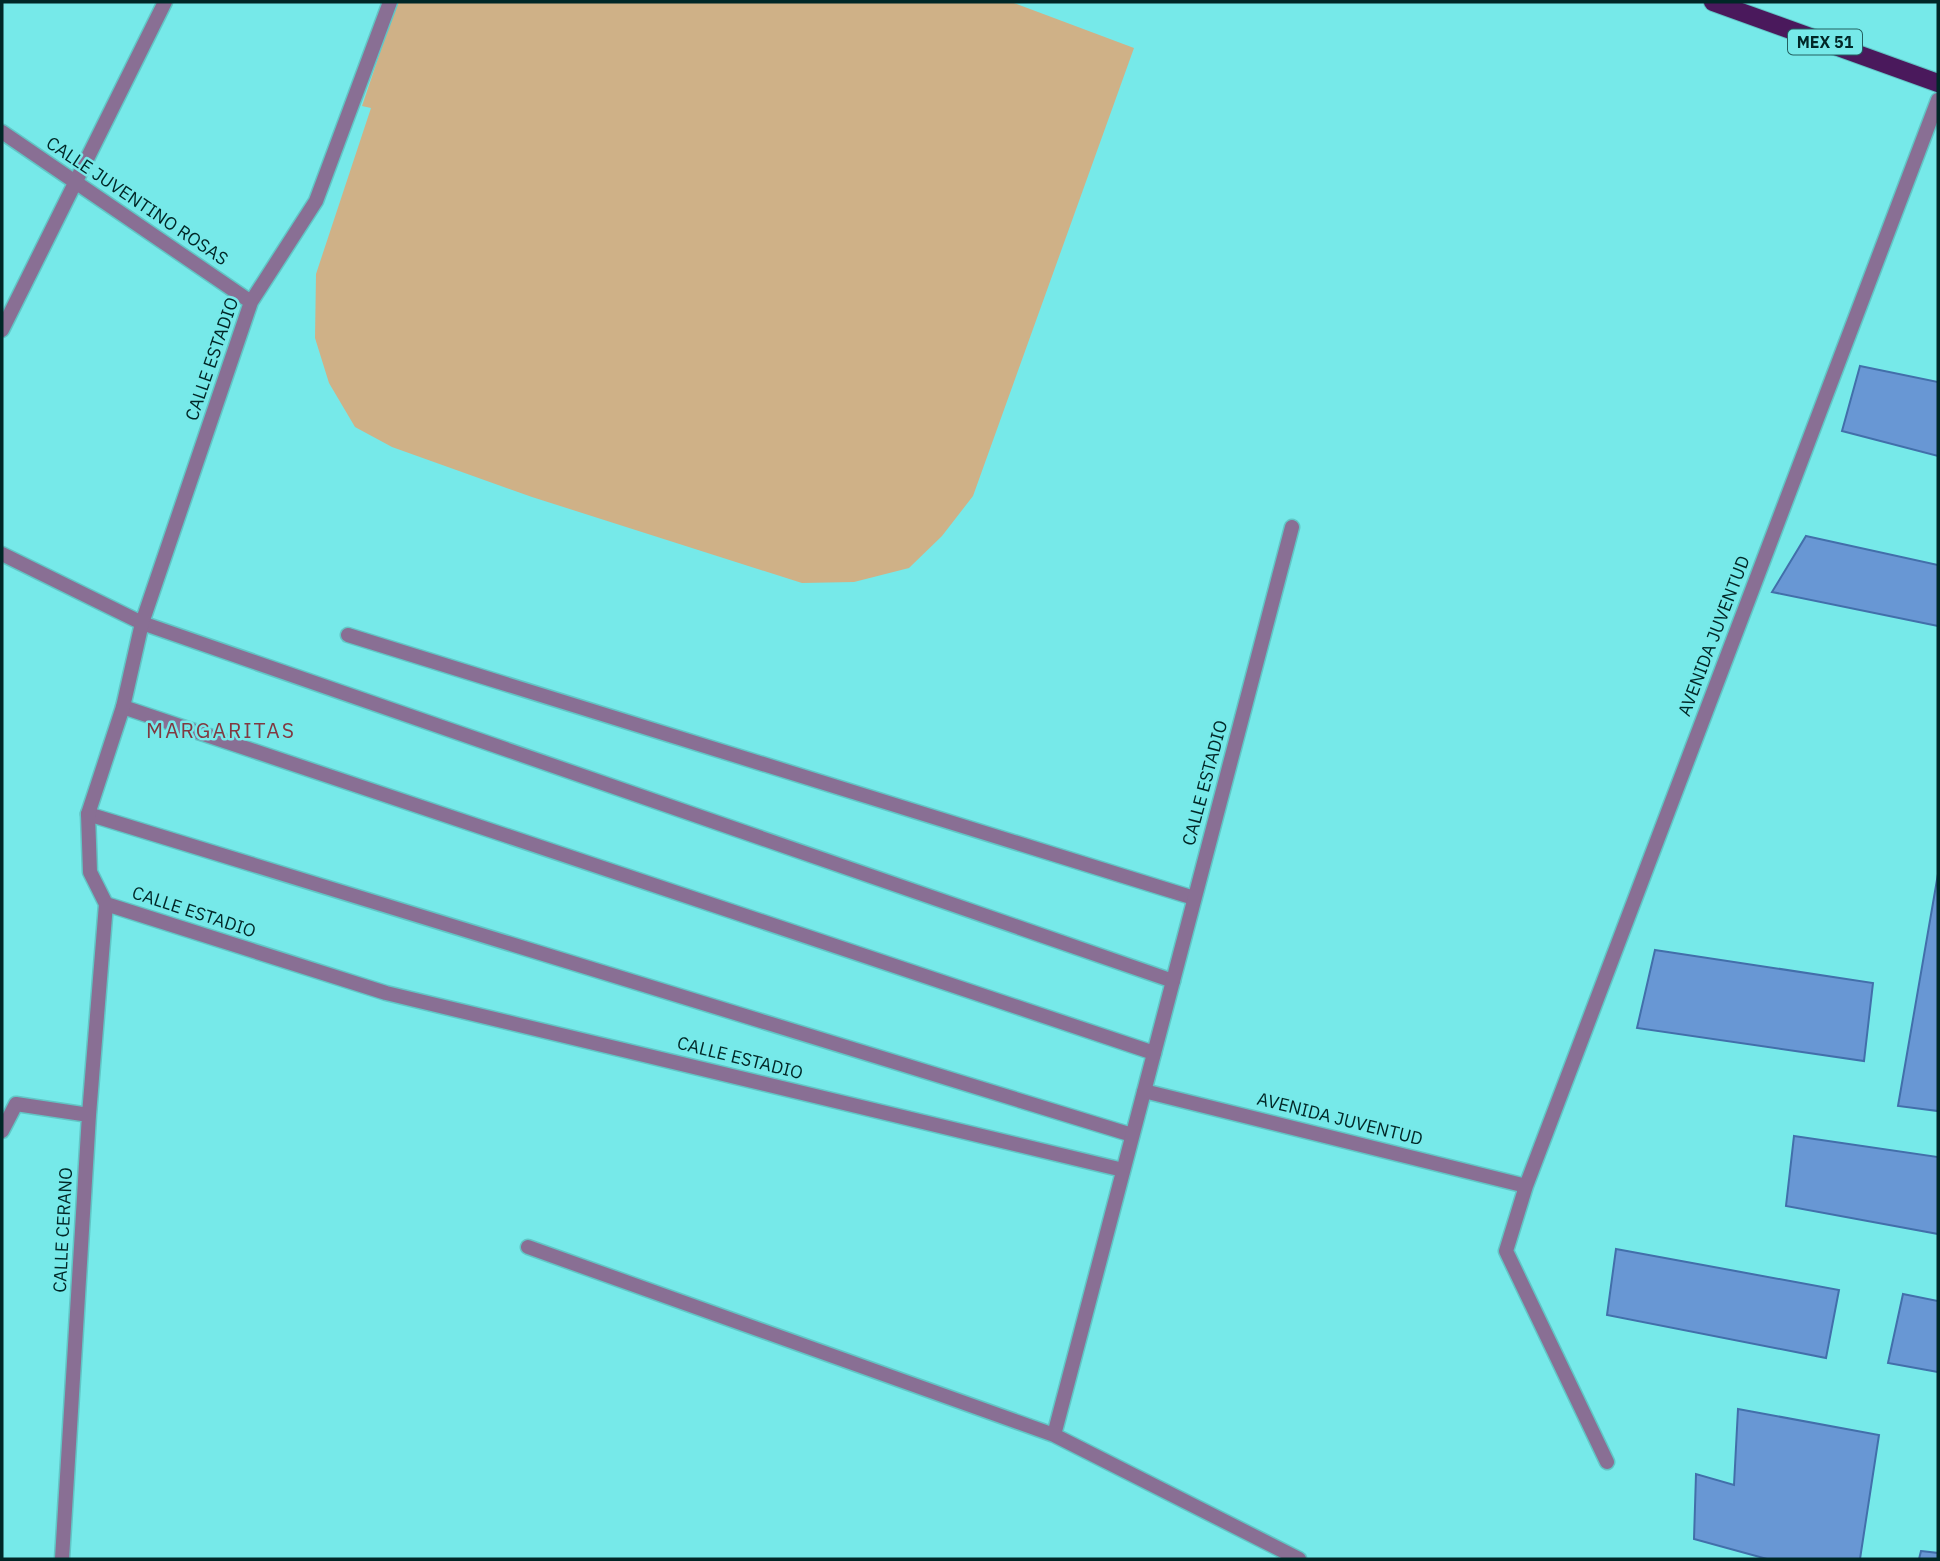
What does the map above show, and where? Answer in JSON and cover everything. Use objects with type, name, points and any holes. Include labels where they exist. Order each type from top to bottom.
[{"type":"main road","name":"MEX 51","points":[[1713,2],[1938,83]]},
{"type":"street","points":[[2,330],[8,303],[76,182],[165,2]]},
{"type":"street","name":"CALLE ESTADIO","points":[[390,2],[316,201],[251,302],[142,623],[123,707],[89,814],[90,872],[106,904],[386,993],[1123,1170]]},
{"type":"street","name":"AVENIDA JUVENTUD","points":[[1607,1462],[1506,1251],[1526,1186],[1938,100]]},
{"type":"street","name":"CALLE JUVENTINO ROSAS","points":[[2,132],[251,302]]},
{"type":"street","name":"CALLE ESTADIO","points":[[1054,1435],[1292,527]]},
{"type":"street","points":[[2,554],[142,623],[1172,981]]},
{"type":"street","points":[[348,635],[1195,898]]},
{"type":"street","points":[[123,707],[1154,1053]]},
{"type":"street","points":[[89,814],[1132,1135]]},
{"type":"street","name":"CALLE CERANO","points":[[62,1559],[89,1115],[106,904]]},
{"type":"street","name":"AVENIDA JUVENTUD","points":[[1144,1091],[1526,1186]]},
{"type":"street","points":[[2,1132],[16,1104],[89,1115]]},
{"type":"street","points":[[528,1247],[1054,1435],[1299,1559]]},
{"type":"shaded area","points":[[397,2],[1011,2],[1134,48],[973,496],[942,536],[909,568],[854,582],[802,583],[532,497],[392,447],[355,427],[329,383],[315,338],[316,274],[371,108],[362,106]]},
{"type":"building","points":[[1860,366],[1938,382],[1938,456],[1842,431]]},
{"type":"building","points":[[1806,536],[1938,565],[1938,626],[1772,592]]},
{"type":"building","points":[[1938,874],[1938,1111],[1898,1106]]},
{"type":"building","points":[[1655,950],[1873,983],[1864,1061],[1637,1028]]},
{"type":"building","points":[[1794,1136],[1938,1157],[1938,1234],[1786,1206]]},
{"type":"building","points":[[1616,1249],[1839,1290],[1826,1358],[1607,1315]]},
{"type":"building","points":[[1903,1294],[1938,1301],[1938,1372],[1888,1363]]},
{"type":"building","points":[[1738,1409],[1879,1435],[1860,1559],[1767,1559],[1694,1539],[1696,1474],[1734,1485]]},
{"type":"building","points":[[1921,1551],[1938,1553],[1938,1559],[1919,1559]]},
{"type":"district","name":"MARGARITAS","points":[[221,731]]}]
